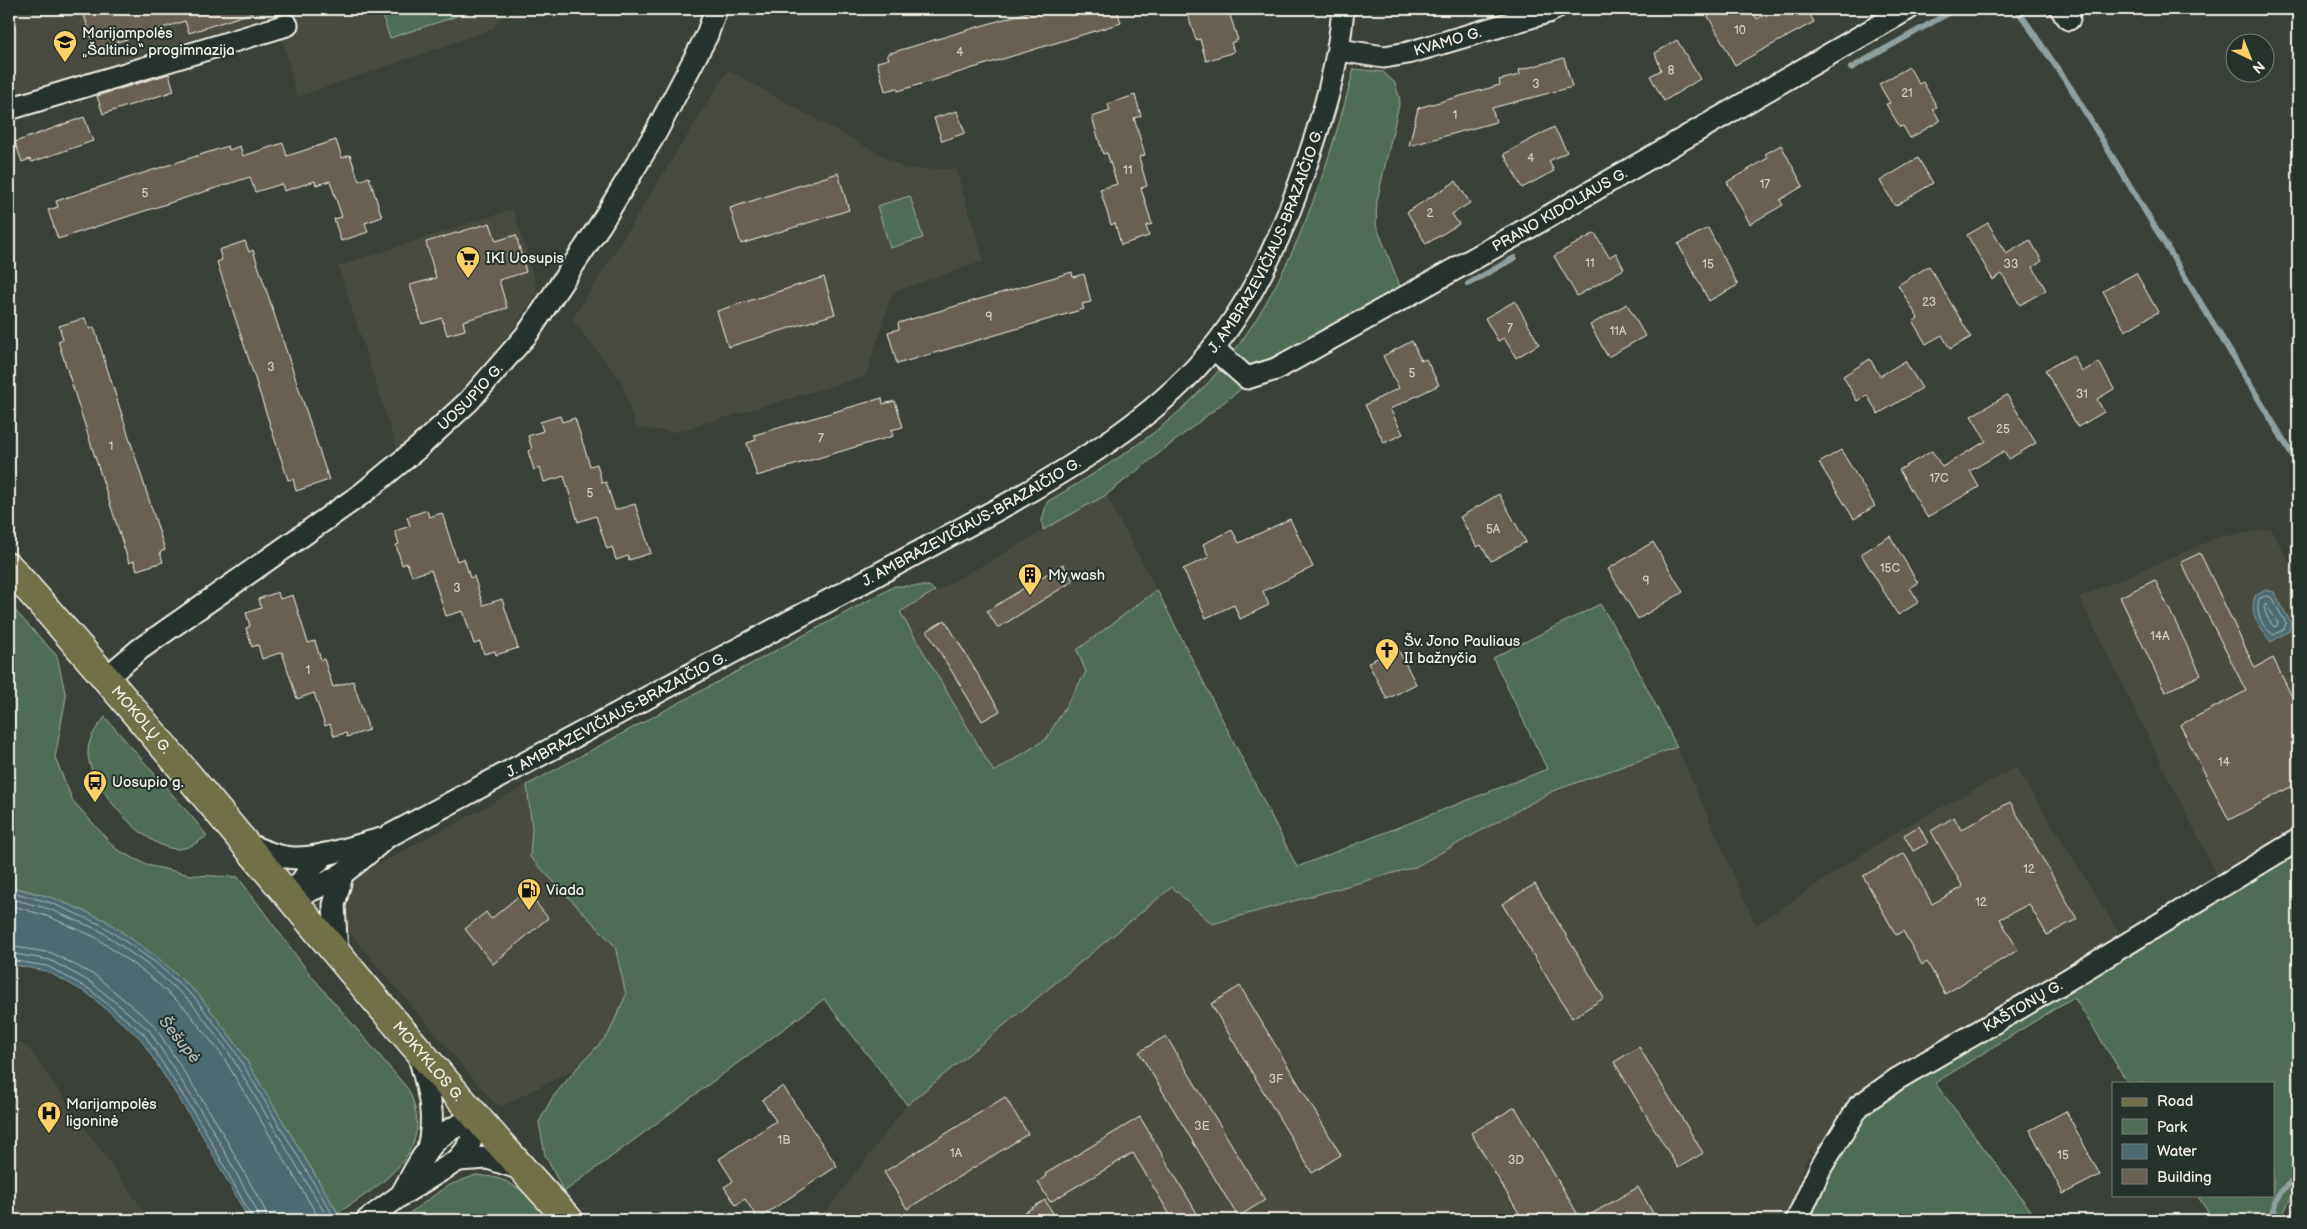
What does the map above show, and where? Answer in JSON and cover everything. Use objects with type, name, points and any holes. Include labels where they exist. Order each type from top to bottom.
[{"type":"main road","name":"MOKOLŲ G.","points":[[9,567],[106,678],[289,899]]},
{"type":"main road","name":"MOKYKLOS G.","points":[[289,899],[521,1169],[568,1220]]},
{"type":"street","name":"UOSUPIO G.","points":[[106,678],[140,649],[363,493],[411,454],[469,401],[528,333],[600,225],[656,134],[707,35],[716,9]]},
{"type":"street","name":"J. AMBRAZEVIČIAUS-BRAZAIČIO G.","points":[[289,899],[320,888],[342,875],[385,838],[1039,486],[1095,452],[1130,427],[1189,376],[1214,348],[1250,295],[1287,221],[1319,129],[1339,50],[1343,9]]},
{"type":"street","name":"KVAMO G.","points":[[1339,50],[1384,56],[1408,54],[1554,9]]},
{"type":"street","name":"PRANO KIDOLIAUS G.","points":[[1214,348],[1247,378],[1276,368],[1516,235],[1908,9]]},
{"type":"street","points":[[9,108],[287,25]]},
{"type":"street","name":"J. AMBRAZEVIČIAUS-BRAZAIČIO G.","points":[[244,843],[288,858],[325,854],[385,838]]},
{"type":"street","name":"KAŠTONŲ G.","points":[[1797,1220],[1821,1167],[1859,1106],[1898,1079],[2059,985],[2298,840]]},
{"type":"street","points":[[289,899],[308,872],[325,854]]},
{"type":"street","points":[[337,954],[334,905],[342,875]]},
{"type":"street","points":[[416,1045],[432,1110],[432,1129],[428,1148]]},
{"type":"street","points":[[394,1200],[428,1148],[444,1133],[459,1124],[478,1119]]},
{"type":"street","points":[[367,1220],[394,1200],[458,1160],[469,1146],[478,1119]]},
{"type":"street","points":[[458,1160],[488,1158],[521,1169]]},
{"type":"shaded area","name":"Marijampolės „Šaltinio“ progimnazija","points":[[9,9],[506,9],[493,29],[297,97],[276,14],[9,98]]},
{"type":"shaded area","points":[[728,70],[906,169],[956,169],[984,261],[893,292],[866,376],[676,432],[636,428],[622,382],[572,320]]},
{"type":"shaded area","points":[[513,209],[538,291],[511,332],[450,404],[397,449],[338,266]]},
{"type":"shaded area","points":[[1106,495],[1157,590],[1077,650],[1086,672],[1046,739],[994,772],[900,612]]},
{"type":"shaded area","points":[[2271,529],[2298,578],[2298,840],[2222,886],[2079,597],[2219,537]]},
{"type":"shaded area","points":[[1677,747],[1756,925],[1894,833],[2016,767],[2126,944],[1859,1106],[1806,1160],[1786,1220],[809,1220],[828,1209],[907,1105],[1173,887],[1212,924],[1415,867],[1553,791]]},
{"type":"shaded area","points":[[527,785],[532,828],[530,857],[615,946],[626,996],[608,1035],[577,1068],[502,1106],[494,1103],[353,937],[343,922],[343,908],[354,882],[371,868]]},
{"type":"shaded area","name":"Marijampolės ligoninė","points":[[9,1037],[28,1047],[150,1220],[9,1220]]},
{"type":"green space","points":[[380,9],[472,9],[454,17],[390,38]]},
{"type":"green space","points":[[1354,69],[1383,72],[1395,83],[1400,100],[1377,201],[1376,225],[1404,296],[1246,385],[1106,495],[1043,530],[1042,520],[1047,502],[1118,458],[1168,421],[1217,372],[1246,334],[1271,294],[1293,251],[1327,161]]},
{"type":"green space","points":[[910,196],[923,238],[890,248],[877,206]]},
{"type":"green space","points":[[895,586],[929,586],[935,591],[900,612],[994,772],[1046,739],[1086,672],[1077,650],[1157,590],[1297,867],[1547,769],[1493,658],[1600,604],[1624,643],[1677,747],[1553,791],[1415,867],[1212,924],[1172,887],[907,1105],[824,999],[564,1192],[545,1155],[539,1122],[552,1098],[608,1035],[626,995],[615,946],[530,857],[532,828],[527,785]]},
{"type":"green space","points":[[9,604],[57,656],[66,697],[55,758],[73,801],[116,849],[147,865],[191,875],[238,877],[309,973],[408,1089],[416,1111],[416,1130],[411,1148],[388,1177],[338,1213],[237,1045],[199,995],[159,959],[105,920],[53,898],[9,886]]},
{"type":"green space","points":[[105,717],[207,836],[185,848],[176,849],[163,846],[135,827],[108,798],[91,768],[88,755],[89,744],[95,730]]},
{"type":"green space","points":[[2298,840],[2298,1184],[2283,1214],[2285,1220],[2213,1220],[2198,1196],[2274,1196],[2274,1082],[2127,1082],[2074,997],[1935,1083],[2038,1220],[1797,1220],[1859,1106]]},
{"type":"green space","points":[[476,1175],[494,1177],[512,1185],[534,1201],[553,1220],[400,1220],[447,1186]]},
{"type":"water","points":[[2266,590],[2274,592],[2291,623],[2289,631],[2271,642],[2256,621],[2253,610],[2255,596]]},
{"type":"water","name":"Šešupė","points":[[9,886],[53,898],[105,920],[159,959],[199,995],[237,1045],[342,1220],[249,1220],[201,1133],[140,1038],[87,993],[46,971],[9,964]]},
{"type":"building","points":[[82,9],[254,9],[254,12],[189,33],[185,21],[95,49]]},
{"type":"building","points":[[1038,9],[1117,9],[1121,23],[898,91],[897,88],[885,91],[877,62],[889,59],[887,54]]},
{"type":"building","points":[[1186,9],[1228,9],[1238,40],[1231,43],[1234,52],[1206,61],[1200,39],[1196,40]]},
{"type":"building","points":[[1721,9],[1752,9],[1757,19],[1775,9],[1807,9],[1814,22],[1735,65],[1708,16]]},
{"type":"building","points":[[1677,40],[1700,79],[1664,101],[1650,76],[1661,70],[1655,53]]},
{"type":"building","points":[[1564,58],[1572,87],[1492,108],[1496,122],[1409,146],[1418,108],[1500,85],[1499,80],[1520,75],[1519,70]]},
{"type":"building","points":[[1909,67],[1919,84],[1923,82],[1937,107],[1933,109],[1940,121],[1910,138],[1903,126],[1900,127],[1886,104],[1890,103],[1879,84]]},
{"type":"building","points":[[169,74],[174,91],[103,114],[97,96]]},
{"type":"building","points":[[1135,95],[1141,116],[1134,118],[1145,155],[1139,157],[1147,186],[1141,188],[1152,224],[1146,226],[1149,236],[1121,245],[1115,223],[1111,225],[1100,189],[1117,184],[1107,153],[1103,154],[1092,117],[1110,111],[1108,104]]},
{"type":"building","points":[[957,111],[965,133],[942,141],[934,118]]},
{"type":"building","points":[[84,117],[93,141],[32,162],[30,159],[22,162],[15,142]]},
{"type":"building","points":[[1554,127],[1567,152],[1549,161],[1554,171],[1522,188],[1504,154]]},
{"type":"building","points":[[336,140],[342,158],[350,155],[359,181],[369,177],[382,217],[365,223],[368,232],[341,241],[334,219],[342,217],[330,181],[316,185],[315,181],[284,191],[282,184],[255,192],[250,177],[58,239],[48,210],[58,207],[56,201],[228,146],[229,150],[240,146],[243,156],[283,143],[287,156]]},
{"type":"building","points":[[1781,145],[1803,186],[1780,200],[1783,205],[1750,224],[1727,182],[1768,158],[1765,154]]},
{"type":"building","points":[[1918,158],[1933,183],[1895,206],[1880,181]]},
{"type":"building","points":[[838,173],[849,210],[741,244],[730,208]]},
{"type":"building","points":[[1456,181],[1470,203],[1452,214],[1459,224],[1426,244],[1407,212]]},
{"type":"building","name":"IKI Uosupis","points":[[490,223],[496,241],[516,235],[526,272],[499,280],[507,308],[463,321],[465,330],[447,335],[442,318],[422,324],[410,285],[436,278],[426,242]]},
{"type":"building","points":[[1988,223],[2006,254],[2030,240],[2042,261],[2033,267],[2046,290],[2020,305],[2002,274],[1993,280],[1967,235]]},
{"type":"building","points":[[1708,228],[1738,285],[1709,301],[1678,244]]},
{"type":"building","points":[[1595,233],[1609,257],[1616,253],[1624,269],[1577,296],[1554,256]]},
{"type":"building","points":[[245,241],[249,252],[253,250],[329,480],[296,491],[293,479],[288,480],[217,262],[222,260],[219,250]]},
{"type":"building","points":[[1929,266],[1971,337],[1950,349],[1942,335],[1926,344],[1913,322],[1918,318],[1898,285]]},
{"type":"building","points":[[1072,272],[1073,277],[1084,274],[1091,302],[1082,304],[1084,309],[897,364],[888,332],[899,329],[898,323]]},
{"type":"building","points":[[2136,273],[2158,312],[2125,331],[2103,291]]},
{"type":"building","points":[[824,277],[835,314],[728,347],[717,311]]},
{"type":"building","points":[[1515,301],[1539,344],[1516,358],[1504,338],[1498,341],[1485,318]]},
{"type":"building","points":[[1627,304],[1645,336],[1608,357],[1590,325]]},
{"type":"building","points":[[85,318],[89,329],[94,327],[165,550],[160,552],[163,562],[137,570],[134,561],[129,563],[58,341],[63,339],[59,326]]},
{"type":"building","points":[[1412,341],[1421,361],[1426,359],[1439,385],[1390,409],[1403,434],[1384,443],[1365,405],[1399,388],[1383,356]]},
{"type":"building","points":[[2073,355],[2082,372],[2099,362],[2114,389],[2097,399],[2104,412],[2078,427],[2045,370]]},
{"type":"building","points":[[1870,359],[1880,376],[1905,361],[1922,388],[1878,414],[1867,395],[1857,401],[1843,376]]},
{"type":"building","points":[[2007,395],[2036,443],[2009,459],[2004,451],[1970,471],[1979,487],[1927,517],[1899,470],[1932,451],[1942,467],[1986,441],[1971,416]]},
{"type":"building","points":[[882,398],[883,404],[895,401],[903,427],[891,430],[893,436],[757,476],[747,443],[756,440],[754,435]]},
{"type":"building","points":[[560,416],[562,422],[575,418],[590,466],[597,464],[602,483],[606,482],[615,510],[635,504],[651,553],[629,560],[628,556],[616,560],[612,547],[607,549],[596,516],[578,522],[564,476],[544,482],[540,468],[534,470],[528,451],[532,449],[528,436],[543,431],[540,422]]},
{"type":"building","points":[[1841,450],[1875,506],[1854,519],[1819,463]]},
{"type":"building","points":[[1499,494],[1526,542],[1491,561],[1481,545],[1477,547],[1460,517]]},
{"type":"building","points":[[427,510],[429,517],[442,513],[457,561],[464,558],[470,578],[474,576],[483,605],[502,599],[518,648],[496,655],[495,651],[484,654],[480,642],[474,644],[463,611],[446,616],[431,570],[412,576],[407,563],[402,565],[396,545],[399,544],[395,531],[410,526],[407,517]]},
{"type":"building","points":[[1290,519],[1313,567],[1263,591],[1269,605],[1240,619],[1234,605],[1206,618],[1183,569],[1209,557],[1203,544],[1232,530],[1239,543]]},
{"type":"building","points":[[1890,536],[1918,583],[1910,588],[1919,602],[1898,615],[1861,554]]},
{"type":"building","points":[[1653,542],[1683,592],[1638,619],[1608,569]]},
{"type":"building","points":[[2200,553],[2255,668],[2273,658],[2298,709],[2298,783],[2229,820],[2180,725],[2246,691],[2181,562]]},
{"type":"building","name":"My wash","points":[[1063,564],[1073,581],[998,628],[987,611]]},
{"type":"building","points":[[2155,580],[2201,675],[2165,692],[2120,597]]},
{"type":"building","points":[[278,592],[280,599],[293,595],[308,643],[315,641],[321,660],[324,659],[333,687],[353,681],[369,730],[347,737],[346,733],[334,736],[330,724],[325,726],[314,693],[297,699],[282,652],[262,659],[258,645],[252,647],[246,628],[250,626],[246,613],[261,608],[258,599]]},
{"type":"building","points":[[945,620],[1000,711],[982,721],[927,631]]},
{"type":"building","name":"Šv. Jono Pauliaus II bažnyčia","points":[[1397,647],[1416,684],[1387,699],[1368,663]]},
{"type":"building","points":[[2010,802],[2077,919],[2047,935],[2029,904],[2000,919],[2018,950],[1945,994],[1927,962],[1922,965],[1903,931],[1896,935],[1863,876],[1904,853],[1932,904],[1963,887],[1931,831],[1954,817],[1961,830]]},
{"type":"building","points":[[1919,826],[1928,843],[1913,851],[1904,835]]},
{"type":"building","points":[[1535,884],[1604,998],[1572,1018],[1502,904]]},
{"type":"building","points":[[526,890],[548,918],[493,964],[465,929],[486,912],[491,919]]},
{"type":"building","points":[[1240,986],[1341,1155],[1312,1173],[1211,1004]]},
{"type":"building","points":[[1166,1036],[1265,1200],[1238,1217],[1139,1052]]},
{"type":"building","points":[[1639,1047],[1703,1153],[1678,1168],[1614,1062]]},
{"type":"building","points":[[783,1086],[837,1166],[758,1219],[745,1199],[736,1205],[724,1187],[733,1181],[719,1159],[776,1121],[762,1100]]},
{"type":"building","points":[[1005,1097],[1028,1134],[907,1209],[884,1172]]},
{"type":"building","points":[[1515,1107],[1581,1220],[1523,1220],[1471,1133]]},
{"type":"building","points":[[2066,1111],[2100,1175],[2063,1194],[2030,1130]]},
{"type":"building","points":[[1140,1117],[1201,1220],[1173,1220],[1133,1153],[1050,1202],[1038,1182],[1046,1176],[1045,1174]]},
{"type":"building","points":[[1638,1187],[1657,1220],[1581,1220]]},
{"type":"building","points":[[1045,1200],[1057,1220],[1012,1220]]},
{"type":"waterway","points":[[1851,68],[1956,9]]},
{"type":"waterway","points":[[2017,9],[2072,90],[2298,464]]},
{"type":"waterway","points":[[1468,284],[1514,258]]},
{"type":"waterway","points":[[2275,1220],[2274,1206],[2276,1200],[2287,1185],[2298,1177]]},
{"type":"place","name":"Marijampolės „Šaltinio“ progimnazija","points":[[65,63]]},
{"type":"place","name":"IKI Uosupis","points":[[468,279]]},
{"type":"place","name":"My wash","points":[[1030,596]]},
{"type":"place","name":"Šv. Jono Pauliaus II bažnyčia","points":[[1387,671]]},
{"type":"place","name":"Uosupio g.","points":[[95,803]]},
{"type":"place","name":"Viada","points":[[529,911]]},
{"type":"place","name":"Marijampolės ligoninė","points":[[49,1134]]}]
